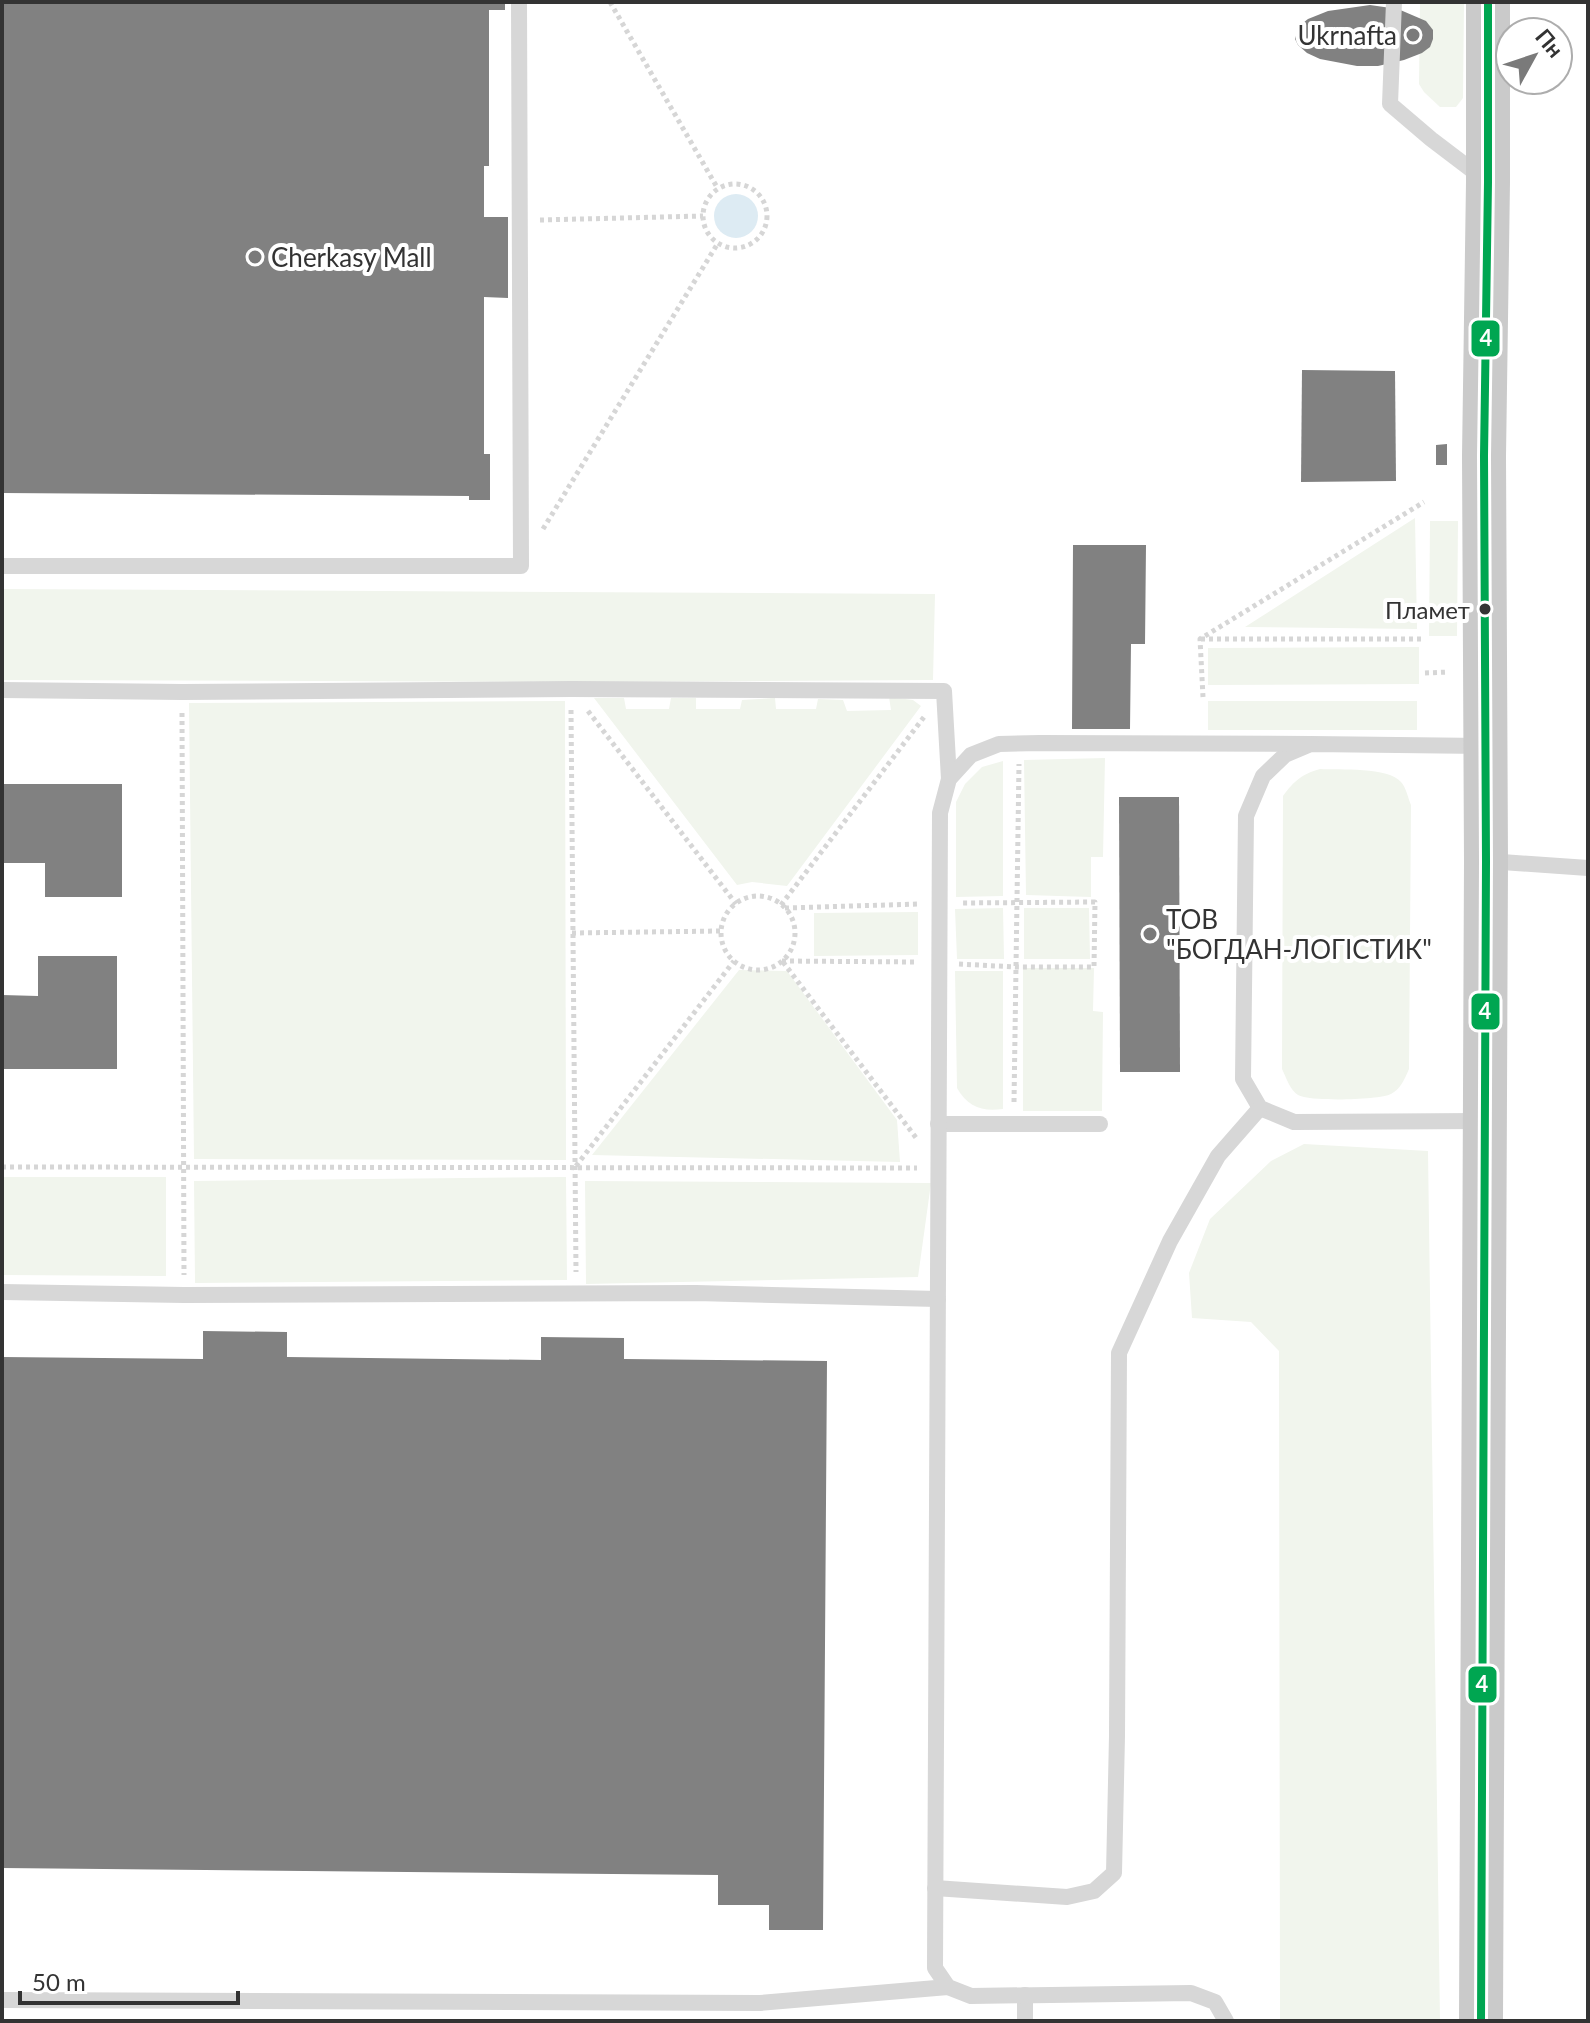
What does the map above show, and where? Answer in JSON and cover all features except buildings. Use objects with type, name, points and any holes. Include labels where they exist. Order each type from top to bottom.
[{"type":"main road","points":[[1481,2021],[1486,861],[1484,456],[1488,2]]},
{"type":"lane","points":[[2,566],[521,566],[519,2]]},
{"type":"lane","points":[[1394,2],[1390,104],[1488,182]]},
{"type":"lane","points":[[2,690],[944,691],[949,779],[940,813],[935,1968],[948,1987]]},
{"type":"lane","points":[[949,779],[971,755],[999,744],[1486,747]]},
{"type":"lane","points":[[1311,744],[1285,755],[1263,776],[1246,816],[1243,1079],[1260,1108],[1294,1122],[1484,1121]]},
{"type":"lane","points":[[1486,861],[1588,868]]},
{"type":"lane","points":[[935,1888],[1067,1897],[1094,1891],[1114,1873],[1119,1353],[1170,1241],[1218,1156],[1260,1108]]},
{"type":"lane","points":[[938,1124],[1100,1124]]},
{"type":"lane","points":[[2,1292],[184,1295],[696,1293],[938,1299]]},
{"type":"lane","points":[[2,2000],[760,2003],[948,1987],[971,1996],[1191,1993],[1215,2002],[1226,2021]]},
{"type":"lane","points":[[1025,1995],[1025,2021]]},
{"type":"path","points":[[610,2],[718,189]]},
{"type":"path","points":[[727,185],[748,186],[757,192],[767,210],[764,230],[758,239],[739,248],[718,243],[710,236],[703,216],[710,196],[727,185]]},
{"type":"path","points":[[519,220],[703,216]]},
{"type":"path","points":[[521,566],[718,243]]},
{"type":"path","points":[[1200,639],[1424,502]]},
{"type":"path","points":[[1200,639],[1425,639]]},
{"type":"path","points":[[1200,639],[1203,697]]},
{"type":"path","points":[[1425,673],[1460,672]]},
{"type":"path","points":[[571,689],[736,904]]},
{"type":"path","points":[[571,689],[576,1293]]},
{"type":"path","points":[[783,907],[944,691]]},
{"type":"path","points":[[182,692],[184,1295]]},
{"type":"path","points":[[1014,1124],[1019,743]]},
{"type":"path","points":[[752,896],[765,897],[783,907],[795,930],[790,952],[782,961],[761,970],[750,969],[728,956],[722,944],[721,931],[723,919],[730,908],[752,896]]},
{"type":"path","points":[[783,907],[1095,902],[1094,967]]},
{"type":"path","points":[[572,933],[721,931]]},
{"type":"path","points":[[574,1168],[734,961]]},
{"type":"path","points":[[782,961],[938,1168]]},
{"type":"path","points":[[2,1167],[938,1168]]},
{"type":"shaded area","points":[[1420,2],[1464,2],[1463,98],[1456,107],[1440,107],[1419,84]]},
{"type":"shaded area","points":[[736,194],[751,201],[758,216],[751,231],[736,238],[721,231],[714,216],[721,201]]},
{"type":"shaded area","points":[[1415,518],[1417,629],[1245,627]]},
{"type":"shaded area","points":[[1430,521],[1458,521],[1457,636],[1429,636]]},
{"type":"shaded area","points":[[2,589],[935,594],[933,680],[2,680]]},
{"type":"shaded area","points":[[1419,647],[1419,684],[1208,685],[1208,648]]},
{"type":"shaded area","points":[[889,697],[913,700],[921,706],[787,886],[752,882],[737,885],[594,698],[624,698],[626,709],[669,709],[671,698],[696,698],[696,709],[740,709],[742,700],[775,698],[776,709],[816,709],[818,699],[843,700],[847,711],[891,710]]},
{"type":"shaded area","points":[[565,701],[566,1160],[194,1159],[189,703]]},
{"type":"shaded area","points":[[1208,701],[1417,701],[1417,730],[1208,730]]},
{"type":"shaded area","points":[[1105,758],[1103,857],[1091,857],[1091,897],[1026,895],[1024,760]]},
{"type":"shaded area","points":[[1003,761],[1003,896],[956,897],[956,802],[965,784],[982,767]]},
{"type":"shaded area","points":[[1320,769],[1375,772],[1395,777],[1404,787],[1411,805],[1409,1069],[1402,1083],[1391,1094],[1374,1098],[1316,1099],[1298,1095],[1282,1069],[1283,796],[1299,779]]},
{"type":"shaded area","points":[[1003,908],[1004,959],[957,959],[955,909]]},
{"type":"shaded area","points":[[1024,908],[1089,908],[1090,959],[1024,959]]},
{"type":"shaded area","points":[[918,912],[918,955],[814,956],[814,913]]},
{"type":"shaded area","points":[[1023,968],[1094,968],[1093,1011],[1103,1012],[1102,1111],[1023,1111]]},
{"type":"shaded area","points":[[739,970],[787,971],[897,1120],[900,1162],[592,1155]]},
{"type":"shaded area","points":[[955,971],[1003,971],[1003,1109],[976,1107],[957,1088]]},
{"type":"shaded area","points":[[1304,1144],[1428,1151],[1440,2021],[1280,2021],[1279,1351],[1251,1322],[1192,1318],[1189,1273],[1210,1219],[1271,1161]]},
{"type":"shaded area","points":[[2,1177],[166,1177],[166,1276],[2,1275]]},
{"type":"shaded area","points":[[566,1177],[567,1280],[195,1283],[194,1181]]},
{"type":"shaded area","points":[[585,1181],[931,1183],[918,1277],[586,1284]]},
{"type":"transit line","name":"4","points":[[1481,2021],[1486,861],[1484,456],[1488,2]]},
{"type":"place","name":"Ukrnafta","points":[[1413,35]]},
{"type":"place","name":"Cherkasy Mall","points":[[255,257]]},
{"type":"place","name":"Пламет","points":[[1485,609]]},
{"type":"place","name":"ТОВ \"БОГДАН-ЛОГІСТИК\"","points":[[1150,934]]}]
